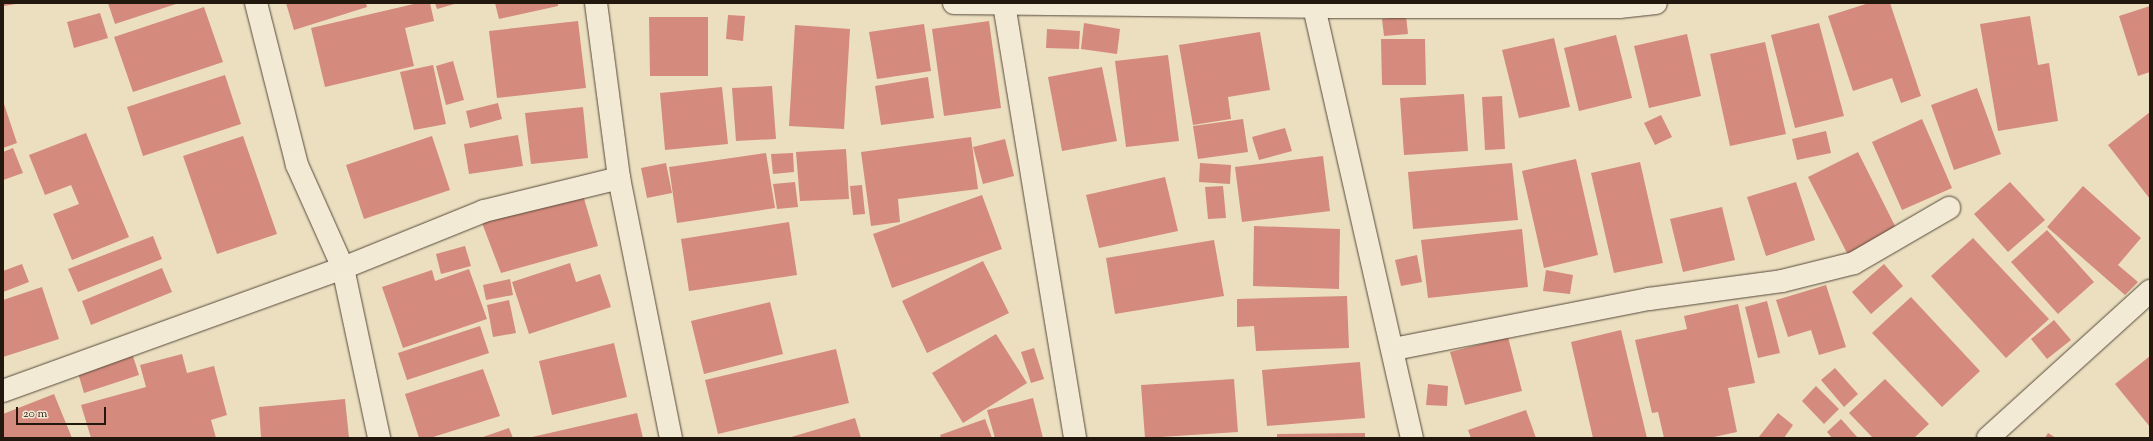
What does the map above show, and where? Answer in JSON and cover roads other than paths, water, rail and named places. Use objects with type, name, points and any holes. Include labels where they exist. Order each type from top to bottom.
[{"type":"street","points":[[256,3],[297,165],[343,268],[379,438]]},
{"type":"street","points":[[596,3],[619,178],[671,438]]},
{"type":"street","points":[[954,3],[1314,7],[1383,5],[1619,7],[1656,3]]},
{"type":"street","points":[[1004,4],[1075,438]]},
{"type":"street","points":[[1314,7],[1394,348],[1412,438]]},
{"type":"street","points":[[3,391],[343,268],[484,211],[619,178]]},
{"type":"street","points":[[1394,348],[1649,299],[1782,280],[1854,263],[1948,208]]},
{"type":"street","points":[[1988,438],[2150,291]]}]
